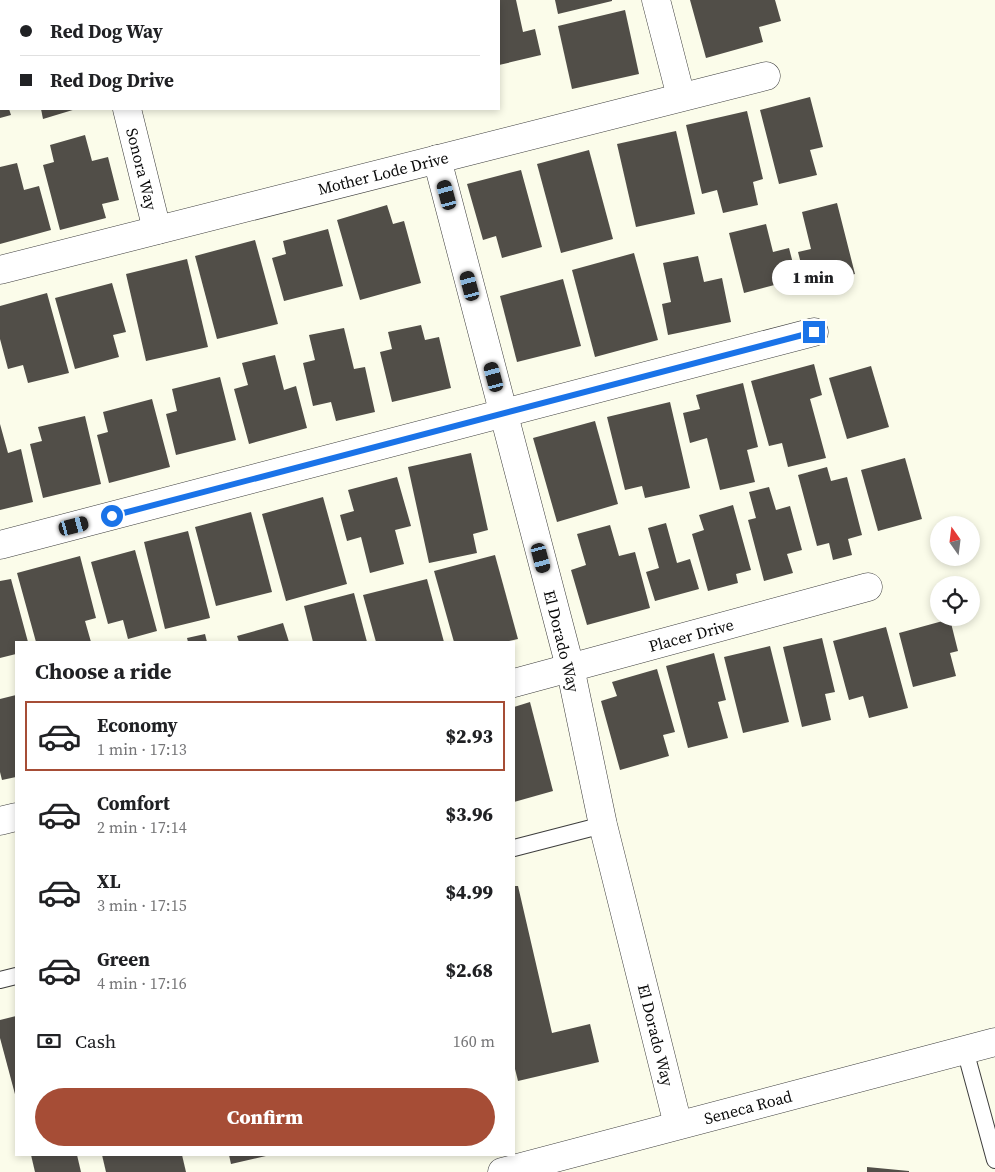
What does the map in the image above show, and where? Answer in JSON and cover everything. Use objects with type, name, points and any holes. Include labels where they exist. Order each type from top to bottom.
[{"type":"street","points":[[656,0],[681,97]]},
{"type":"street","name":"Mother Lode Drive","points":[[0,270],[766,76]]},
{"type":"street","name":"Sonora Way","points":[[127,110],[157,230]]},
{"type":"street","name":"El Dorado Way","points":[[437,159],[570,667],[603,825],[678,1125]]},
{"type":"street","points":[[0,545],[814,332]]},
{"type":"street","name":"Placer Drive","points":[[515,682],[868,587]]},
{"type":"street","points":[[0,821],[15,817]]},
{"type":"street","name":"Seneca Road","points":[[506,1172],[995,1042]]},
{"type":"lane","points":[[515,848],[603,825]]},
{"type":"lane","points":[[0,980],[15,976]]},
{"type":"lane","points":[[965,1050],[995,1160]]},
{"type":"building","points":[[500,0],[516,0],[523,32],[535,29],[541,55],[500,65]]},
{"type":"building","points":[[555,0],[612,0],[612,1],[558,14]]},
{"type":"building","points":[[690,0],[775,0],[781,21],[759,27],[763,42],[706,58]]},
{"type":"building","points":[[625,10],[639,74],[572,89],[558,26]]},
{"type":"building","points":[[810,97],[823,147],[810,150],[817,175],[779,184],[760,110]]},
{"type":"building","points":[[0,110],[9,110],[11,115],[0,118]]},
{"type":"building","points":[[41,110],[73,110],[43,119]]},
{"type":"building","points":[[747,111],[763,179],[753,182],[758,205],[723,213],[717,190],[702,194],[686,125]]},
{"type":"building","points":[[676,131],[695,214],[636,227],[617,144]]},
{"type":"building","points":[[85,135],[92,161],[108,157],[119,200],[102,204],[106,218],[60,230],[43,165],[54,162],[50,145]]},
{"type":"building","points":[[589,150],[613,239],[561,253],[537,164]]},
{"type":"building","points":[[17,163],[24,190],[39,186],[51,230],[0,244],[0,167]]},
{"type":"building","points":[[521,170],[542,247],[502,258],[496,236],[483,240],[467,184]]},
{"type":"building","points":[[837,203],[855,274],[807,287],[798,252],[811,249],[802,212]]},
{"type":"building","points":[[387,205],[393,224],[404,221],[421,283],[360,300],[337,220]]},
{"type":"building","points":[[766,224],[773,252],[789,248],[797,279],[744,293],[729,233]]},
{"type":"building","points":[[328,229],[343,286],[284,301],[272,258],[286,254],[283,241]]},
{"type":"building","points":[[255,240],[278,324],[217,339],[195,256]]},
{"type":"building","points":[[634,253],[658,340],[595,357],[572,270]]},
{"type":"building","points":[[698,256],[704,282],[722,278],[731,322],[668,335],[662,304],[671,302],[663,263]]},
{"type":"building","points":[[187,259],[208,347],[146,361],[126,274]]},
{"type":"building","points":[[563,279],[581,346],[517,362],[500,296]]},
{"type":"building","points":[[112,283],[126,332],[113,335],[119,357],[75,369],[55,298]]},
{"type":"building","points":[[47,293],[69,373],[28,383],[23,365],[8,369],[0,339],[0,306]]},
{"type":"building","points":[[421,325],[425,340],[439,337],[451,388],[392,402],[380,352],[392,349],[388,332]]},
{"type":"building","points":[[344,328],[354,369],[365,367],[375,412],[336,421],[331,402],[313,406],[303,363],[315,360],[309,335]]},
{"type":"building","points":[[275,355],[284,390],[296,386],[307,428],[249,444],[234,389],[248,385],[242,363]]},
{"type":"building","points":[[814,364],[822,395],[810,399],[826,458],[788,467],[782,443],[769,446],[751,381]]},
{"type":"building","points":[[871,366],[889,427],[847,439],[829,378]]},
{"type":"building","points":[[220,377],[236,440],[176,455],[166,414],[177,411],[172,389]]},
{"type":"building","points":[[743,383],[758,447],[747,450],[755,482],[720,490],[707,438],[690,443],[683,413],[700,409],[696,395]]},
{"type":"building","points":[[152,399],[170,467],[109,483],[97,435],[108,432],[103,412]]},
{"type":"building","points":[[670,402],[690,488],[645,498],[642,486],[625,490],[607,417]]},
{"type":"building","points":[[85,416],[101,484],[43,498],[30,444],[42,441],[38,427]]},
{"type":"building","points":[[595,421],[618,504],[557,522],[533,438]]},
{"type":"building","points":[[0,424],[8,453],[21,449],[33,502],[0,510]]},
{"type":"building","points":[[471,453],[488,530],[473,534],[477,553],[429,563],[408,467]]},
{"type":"building","points":[[905,458],[922,519],[878,531],[861,470]]},
{"type":"building","points":[[827,467],[831,481],[847,477],[862,535],[848,539],[852,555],[833,560],[829,543],[817,546],[798,475]]},
{"type":"building","points":[[397,477],[411,526],[395,530],[404,564],[370,573],[361,537],[347,541],[340,515],[354,511],[348,490]]},
{"type":"building","points":[[769,487],[776,510],[790,506],[802,550],[787,554],[793,573],[764,581],[748,520],[756,518],[749,492]]},
{"type":"building","points":[[323,497],[347,584],[286,601],[262,514]]},
{"type":"building","points":[[733,505],[751,570],[736,574],[738,583],[708,591],[692,534],[704,530],[699,515]]},
{"type":"building","points":[[251,512],[272,592],[216,606],[195,527]]},
{"type":"building","points":[[666,523],[677,563],[690,559],[699,589],[655,601],[646,572],[659,568],[648,528]]},
{"type":"building","points":[[610,525],[619,556],[635,552],[650,608],[587,625],[571,570],[586,565],[577,534]]},
{"type":"building","points":[[188,531],[210,618],[165,629],[144,542]]},
{"type":"building","points":[[135,550],[157,631],[128,639],[123,620],[108,624],[91,562]]},
{"type":"building","points":[[495,555],[518,639],[509,641],[454,641],[434,571]]},
{"type":"building","points":[[80,556],[96,618],[85,621],[91,641],[36,641],[17,573]]},
{"type":"building","points":[[11,579],[28,641],[15,641],[15,654],[0,658],[0,581]]},
{"type":"building","points":[[427,579],[444,641],[376,641],[363,595]]},
{"type":"building","points":[[354,593],[367,641],[313,641],[304,606]]},
{"type":"building","points":[[283,623],[289,641],[239,641],[237,636]]},
{"type":"building","points":[[930,624],[930,626],[952,626],[958,651],[950,653],[956,676],[913,687],[899,633]]},
{"type":"building","points":[[886,627],[908,708],[869,718],[863,696],[849,700],[833,641]]},
{"type":"building","points":[[205,634],[207,641],[188,641],[187,638]]},
{"type":"building","points":[[822,638],[835,692],[825,694],[831,720],[802,727],[783,647]]},
{"type":"building","points":[[770,646],[789,722],[743,733],[724,657]]},
{"type":"building","points":[[714,653],[726,700],[718,702],[728,738],[688,748],[666,666]]},
{"type":"building","points":[[657,669],[675,732],[663,735],[669,756],[620,770],[601,701],[617,696],[612,682]]},
{"type":"building","points":[[15,695],[15,777],[2,780],[0,772],[0,699]]},
{"type":"building","points":[[530,702],[553,791],[515,802],[515,707]]},
{"type":"building","points":[[515,886],[518,886],[552,1033],[590,1024],[599,1062],[518,1081],[515,1069]]},
{"type":"building","points":[[15,1016],[15,1094],[0,1038],[0,1020]]},
{"type":"building","points":[[31,1156],[77,1156],[81,1172],[35,1172]]},
{"type":"building","points":[[102,1156],[182,1156],[186,1172],[106,1172]]},
{"type":"building","points":[[229,1156],[266,1156],[231,1164]]},
{"type":"building","points":[[867,1167],[909,1171],[909,1172],[867,1172]]},
{"type":"route","points":[[112,516],[814,332]]}]
